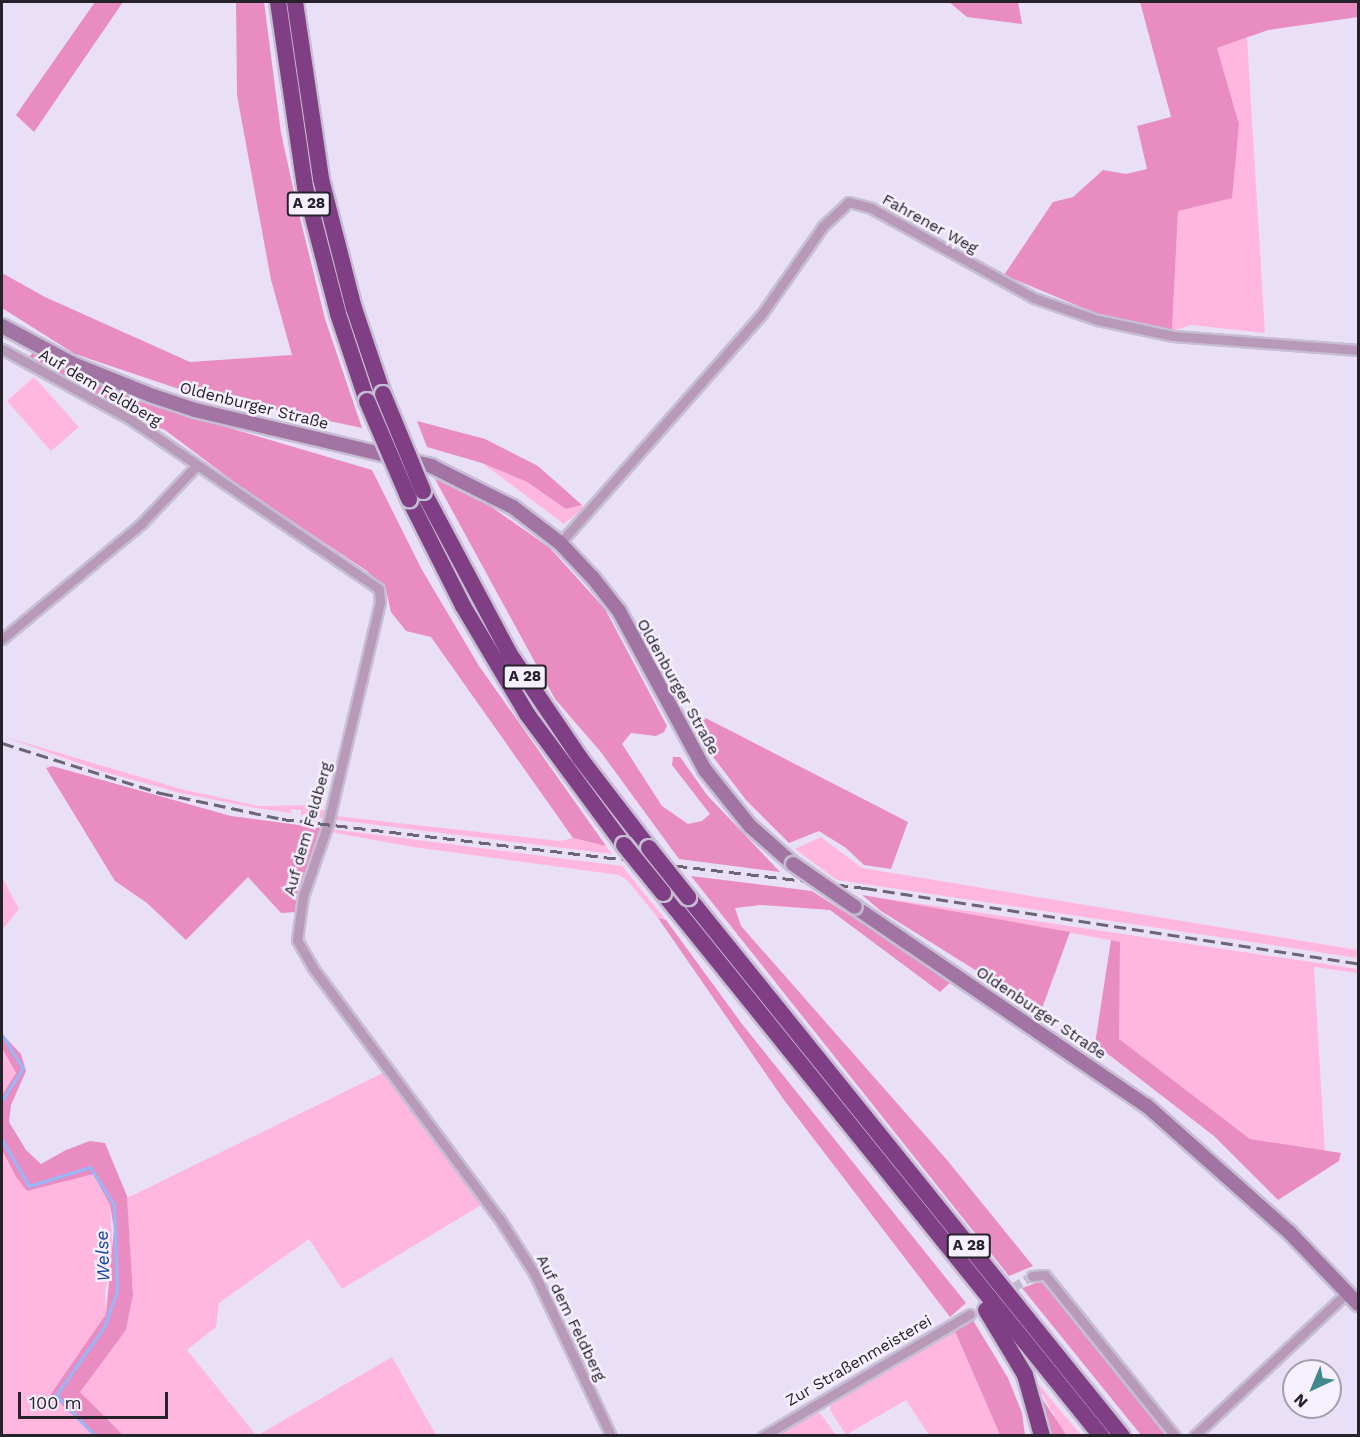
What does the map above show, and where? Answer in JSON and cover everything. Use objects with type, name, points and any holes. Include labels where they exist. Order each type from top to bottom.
[{"type":"highway","name":"A 28","points":[[278,2],[305,187],[338,314],[367,401],[416,495],[509,652],[580,758],[688,897],[1122,1436]]},
{"type":"highway","name":"A 28","points":[[295,2],[321,179],[354,308],[416,495],[463,606],[527,714],[624,845],[1101,1436]]},
{"type":"highway","points":[[975,1281],[986,1308],[1025,1375],[1042,1436]]},
{"type":"main road","name":"Oldenburger Straße","points":[[2,326],[73,364],[153,396],[206,413],[431,466],[513,507],[560,543],[618,611],[682,734],[723,796],[792,864],[1147,1106],[1289,1232],[1359,1304]]},
{"type":"street","name":"Fahrener Weg","points":[[560,543],[761,315],[824,225],[849,201],[871,208],[1034,297],[1098,320],[1173,336],[1359,350]]},
{"type":"street","name":"Auf dem Feldberg","points":[[2,349],[130,419],[379,589],[380,602],[328,824],[303,896],[297,940],[523,1255],[611,1436]]},
{"type":"street","points":[[2,639],[142,523],[197,465]]},
{"type":"street","points":[[1032,1276],[1045,1275],[1175,1436]]},
{"type":"street","points":[[1194,1436],[1348,1292]]},
{"type":"street","name":"Zur Straßenmeisterei","points":[[763,1436],[970,1314]]},
{"type":"shaded area","points":[[95,2],[123,2],[34,132],[16,115]]},
{"type":"shaded area","points":[[236,2],[264,2],[281,133],[298,210],[325,319],[362,428],[179,389],[75,354],[2,308],[2,273],[45,297],[190,362],[292,355],[271,280],[237,95]]},
{"type":"shaded area","points":[[949,2],[1018,2],[1022,24],[967,17]]},
{"type":"shaded area","points":[[1140,2],[1358,2],[1358,17],[1268,30],[1217,48],[1239,124],[1232,198],[1178,211],[1172,331],[1095,313],[1004,275],[1053,202],[1073,197],[1103,170],[1126,174],[1147,169],[1137,126],[1171,117]]},
{"type":"shaded area","points":[[1247,37],[1265,333],[1191,325],[1172,331],[1178,211],[1239,124],[1217,48]]},
{"type":"shaded area","points":[[34,351],[141,402],[372,470],[422,570],[479,666],[606,846],[573,838],[431,637],[406,631],[391,612],[386,590],[367,571],[245,490],[165,430],[141,421],[29,357]]},
{"type":"shaded area","points":[[34,377],[79,427],[51,451],[7,401]]},
{"type":"shaded area","points":[[417,421],[485,439],[538,466],[582,505],[566,509],[527,482],[482,463],[427,447]]},
{"type":"shaded area","points":[[482,463],[527,482],[566,509],[582,505],[584,508],[564,524]]},
{"type":"shaded area","points":[[435,479],[490,506],[550,548],[605,609],[667,726],[664,732],[656,736],[631,733],[622,744],[662,806],[688,824],[702,821],[710,814],[672,765],[673,757],[680,757],[707,795],[780,872],[679,859],[600,751],[555,699]]},
{"type":"shaded area","points":[[692,711],[908,822],[891,869],[864,865],[846,848],[819,831],[789,843],[746,800],[704,745]]},
{"type":"shaded area","points":[[2,736],[181,789],[258,806],[316,805],[325,812],[325,819],[301,815],[301,810],[291,809],[291,813],[180,793],[101,771]]},
{"type":"shaded area","points":[[52,766],[231,816],[321,828],[296,912],[281,913],[248,877],[186,940],[147,903],[115,881],[46,768]]},
{"type":"shaded area","points":[[336,816],[560,841],[573,838],[606,846],[612,854],[336,820]]},
{"type":"shaded area","points":[[331,829],[622,866],[666,920],[658,918],[628,881],[619,875],[413,847],[330,832]]},
{"type":"shaded area","points":[[821,837],[862,868],[1358,950],[1358,958],[837,880],[795,849]]},
{"type":"shaded area","points":[[691,876],[812,891],[952,981],[940,992],[830,910],[761,905],[735,908],[741,926],[947,1160],[1033,1266],[1009,1276]]},
{"type":"shaded area","points":[[2,877],[19,909],[2,930]]},
{"type":"shaded area","points":[[862,895],[1358,969],[1358,973],[1314,967],[1325,1153],[1250,1139],[1118,1039],[1120,942]]},
{"type":"shaded area","points":[[862,895],[1070,932],[1041,1011],[881,911]]},
{"type":"shaded area","points":[[658,918],[666,920],[742,1024],[966,1303],[950,1317],[784,1100]]},
{"type":"shaded area","points":[[1111,940],[1120,942],[1119,1039],[1250,1139],[1341,1153],[1339,1161],[1278,1200],[1214,1136],[1095,1044]]},
{"type":"shaded area","points":[[2,1034],[21,1054],[26,1071],[11,1105],[9,1122],[26,1150],[41,1164],[66,1150],[90,1141],[105,1143],[127,1196],[133,1295],[126,1330],[80,1392],[123,1435],[93,1435],[51,1394],[106,1314],[114,1229],[110,1205],[93,1174],[27,1191],[16,1177],[2,1150],[2,1095],[16,1073],[2,1048]]},
{"type":"shaded area","points":[[2,1048],[16,1073],[2,1095]]},
{"type":"shaded area","points":[[383,1073],[483,1204],[342,1289],[309,1239],[219,1303],[216,1327],[187,1350],[256,1435],[123,1435],[79,1392],[126,1330],[133,1295],[127,1198]]},
{"type":"shaded area","points":[[2,1150],[16,1177],[93,1174],[110,1205],[113,1256],[105,1292],[106,1314],[52,1394],[93,1435],[2,1435]]},
{"type":"shaded area","points":[[1041,1281],[1167,1435],[1141,1435],[1022,1288]]},
{"type":"shaded area","points":[[971,1317],[1008,1378],[1022,1413],[1025,1435],[1000,1435],[954,1329]]},
{"type":"shaded area","points":[[954,1329],[1000,1435],[929,1435],[906,1400],[846,1435],[830,1410],[832,1399]]},
{"type":"shaded area","points":[[392,1357],[436,1435],[258,1435]]},
{"type":"shaded area","points":[[1030,1374],[1081,1435],[1066,1435]]},
{"type":"shaded area","points":[[1040,1396],[1060,1425],[1066,1435],[1046,1435]]},
{"type":"shaded area","points":[[811,1411],[821,1414],[836,1435],[771,1436]]},
{"type":"waterway","name":"Welse","points":[[2,1035],[23,1068],[2,1100]]},
{"type":"waterway","name":"Welse","points":[[2,1140],[29,1186],[90,1167],[114,1205],[117,1291],[104,1327],[56,1395],[95,1436]]},
{"type":"tunnel","points":[[1002,1294],[1032,1276]]},
{"type":"railway","points":[[2,743],[161,793],[282,819],[865,888],[1358,963]]}]
